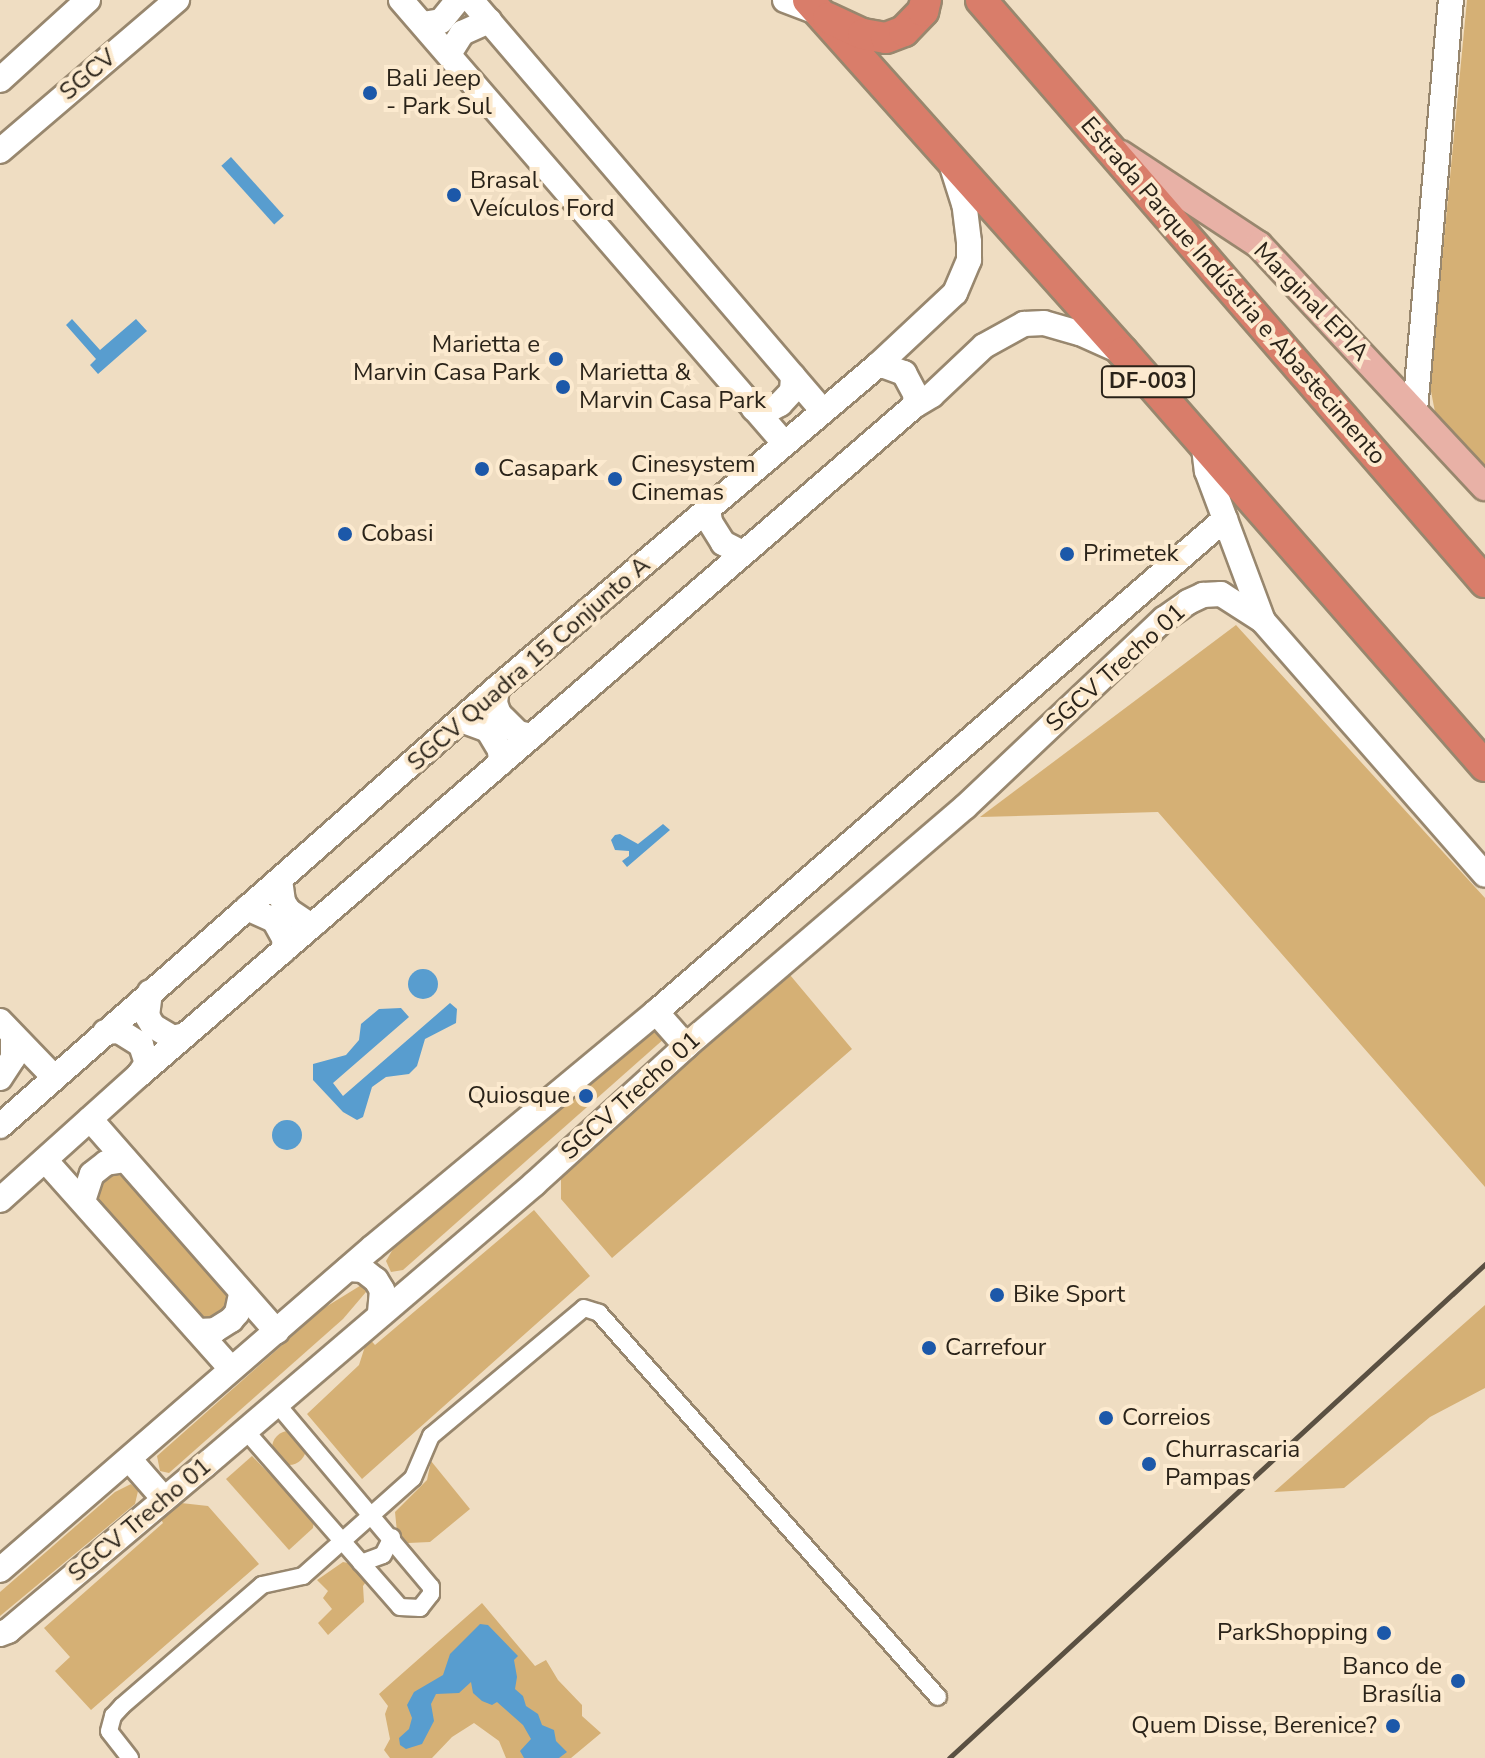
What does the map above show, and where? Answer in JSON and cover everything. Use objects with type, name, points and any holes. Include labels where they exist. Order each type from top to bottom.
[{"type":"highway","points":[[813,7],[863,34],[886,38],[904,31],[923,11],[926,0]]},
{"type":"highway","name":"Estrada Parque Indústria e Abastecimento","points":[[981,0],[1485,582]]},
{"type":"highway","name":"DF-003","points":[[813,7],[1123,352],[1485,766]]},
{"type":"main road","name":"Marginal EPIA","points":[[1112,148],[1259,245],[1485,487]]},
{"type":"street","points":[[0,80],[88,0]]},
{"type":"street","name":"SGCV","points":[[4,140],[177,0]]},
{"type":"street","points":[[401,0],[784,443]]},
{"type":"street","points":[[423,24],[441,21],[458,0]]},
{"type":"street","points":[[471,0],[822,410]]},
{"type":"street","points":[[785,0],[813,7]]},
{"type":"street","points":[[1415,410],[1451,0]]},
{"type":"street","points":[[449,54],[462,33],[489,21]]},
{"type":"street","name":"SGCV Quadra 15 Conjunto A","points":[[2,1119],[497,688],[879,364],[955,293],[964,278],[969,260],[968,226],[951,160]]},
{"type":"street","points":[[0,1200],[185,1035],[914,406],[932,395],[984,346],[1024,324],[1060,326],[1123,352]]},
{"type":"street","points":[[879,364],[904,373],[916,396],[914,406]]},
{"type":"street","points":[[754,409],[769,410],[780,404],[792,391],[793,376]]},
{"type":"street","points":[[1204,448],[1207,471],[1263,621],[1485,875]]},
{"type":"street","points":[[708,509],[715,533],[723,543],[743,553]]},
{"type":"street","name":"SGCV Trecho 01","points":[[0,1570],[373,1247],[656,1012],[1225,519]]},
{"type":"street","points":[[1139,594],[1151,599],[1164,619]]},
{"type":"street","name":"SGCV Trecho 01","points":[[0,1634],[8,1631],[534,1184],[686,1046],[965,807],[1164,619],[1203,595],[1221,594],[1263,621]]},
{"type":"street","points":[[497,688],[499,714],[518,733],[532,736]]},
{"type":"street","points":[[461,720],[488,730],[500,750],[501,763]]},
{"type":"street","points":[[280,880],[280,891],[289,911],[307,923],[315,923]]},
{"type":"street","points":[[247,908],[274,920],[285,940],[283,951]]},
{"type":"street","points":[[150,992],[147,1016],[153,1026],[173,1038],[185,1035]]},
{"type":"street","points":[[656,1012],[686,1046]]},
{"type":"street","points":[[7,1029],[53,1076]]},
{"type":"street","points":[[0,1078],[13,1058],[7,1029]]},
{"type":"street","points":[[105,1032],[119,1031],[141,1045],[147,1063],[139,1075]]},
{"type":"street","points":[[90,1119],[277,1332]]},
{"type":"street","points":[[45,1160],[231,1369]]},
{"type":"street","points":[[83,1201],[92,1174],[106,1163],[124,1160]]},
{"type":"street","points":[[373,1247],[374,1260],[380,1273],[389,1279],[415,1282]]},
{"type":"street","points":[[348,1269],[363,1270],[376,1280],[382,1290],[380,1313]]},
{"type":"street","points":[[198,1331],[215,1330],[231,1320],[237,1313],[241,1294]]},
{"type":"street","points":[[130,1758],[109,1731],[113,1716],[122,1706],[262,1585],[303,1576],[417,1473],[422,1449],[431,1436],[577,1311],[590,1308],[599,1313],[938,1697]]},
{"type":"street","points":[[245,1430],[400,1607],[420,1608],[431,1594],[431,1587],[276,1403]]},
{"type":"street","points":[[130,1460],[164,1499]]},
{"type":"street","points":[[361,1563],[383,1555],[392,1537]]},
{"type":"shaded area","points":[[1467,0],[1485,0],[1485,468],[1435,412],[1430,386]]},
{"type":"shaded area","points":[[1236,625],[1485,898],[1485,1187],[1158,812],[980,817]]},
{"type":"shaded area","points":[[785,969],[852,1049],[612,1258],[561,1199],[561,1176],[594,1148],[599,1130]]},
{"type":"shaded area","points":[[653,1024],[665,1038],[403,1270],[391,1272],[386,1261],[393,1249]]},
{"type":"shaded area","points":[[104,1151],[246,1314],[212,1344],[70,1181]]},
{"type":"shaded area","points":[[534,1210],[590,1276],[362,1479],[307,1414],[359,1365],[368,1337],[375,1345]]},
{"type":"shaded area","points":[[363,1284],[368,1288],[366,1292],[343,1319],[169,1473],[160,1471],[157,1456],[324,1308]]},
{"type":"shaded area","points":[[1485,1305],[1485,1388],[1430,1417],[1344,1488],[1274,1492]]},
{"type":"shaded area","points":[[289,1431],[301,1436],[306,1448],[301,1460],[289,1465],[277,1460],[272,1448],[277,1436]]},
{"type":"shaded area","points":[[252,1456],[314,1520],[313,1528],[289,1550],[226,1479]]},
{"type":"shaded area","points":[[431,1461],[470,1509],[430,1542],[408,1543],[397,1532],[395,1512],[427,1480]]},
{"type":"shaded area","points":[[131,1484],[138,1491],[135,1504],[0,1616],[0,1592],[115,1492]]},
{"type":"shaded area","points":[[181,1503],[208,1506],[259,1564],[91,1710],[55,1671],[70,1657],[44,1628],[163,1523],[158,1513]]},
{"type":"shaded area","points":[[343,1562],[353,1564],[368,1579],[363,1586],[364,1602],[328,1635],[318,1623],[332,1609],[323,1598],[328,1591],[317,1580]]},
{"type":"shaded area","points":[[482,1603],[535,1666],[546,1660],[558,1680],[582,1705],[582,1716],[601,1733],[571,1758],[506,1758],[499,1741],[474,1723],[452,1737],[432,1758],[390,1758],[384,1750],[390,1739],[385,1714],[388,1706],[379,1694]]},
{"type":"water","points":[[231,157],[284,216],[274,224],[221,166]]},
{"type":"water","points":[[72,319],[100,350],[136,319],[147,331],[98,374],[90,365],[96,359],[66,325]]},
{"type":"water","points":[[663,824],[670,830],[627,867],[622,861],[629,856],[629,851],[615,850],[611,840],[615,835],[620,834],[638,844]]},
{"type":"water","points":[[423,969],[433,974],[438,984],[433,994],[423,999],[413,994],[408,984],[413,974]]},
{"type":"water","points":[[450,1003],[457,1009],[456,1023],[425,1039],[417,1066],[409,1074],[386,1077],[372,1087],[363,1117],[357,1120],[343,1112],[313,1080],[313,1064],[346,1055],[359,1040],[361,1024],[379,1009],[401,1008],[409,1017],[333,1083],[343,1096]]},
{"type":"water","points":[[287,1120],[298,1124],[302,1135],[298,1146],[287,1150],[276,1146],[272,1135],[276,1124]]},
{"type":"water","points":[[480,1624],[488,1625],[518,1656],[514,1660],[517,1677],[515,1689],[523,1696],[526,1706],[538,1714],[542,1725],[554,1730],[556,1741],[567,1752],[559,1758],[524,1758],[520,1751],[531,1739],[523,1725],[497,1702],[492,1705],[482,1701],[473,1693],[471,1682],[459,1693],[436,1694],[431,1704],[434,1721],[422,1744],[406,1749],[400,1745],[399,1738],[409,1729],[412,1718],[407,1705],[414,1692],[443,1675],[450,1654]]},
{"type":"railway","points":[[949,1758],[1485,1264]]},
{"type":"place","name":"Bali Jeep - Park Sul","points":[[370,93]]},
{"type":"place","name":"Brasal Veículos Ford","points":[[454,195]]},
{"type":"place","name":"Marietta e Marvin Casa Park","points":[[556,359]]},
{"type":"place","name":"Marietta & Marvin Casa Park","points":[[563,387]]},
{"type":"place","name":"Casapark","points":[[482,469]]},
{"type":"place","name":"Cinesystem Cinemas","points":[[615,479]]},
{"type":"place","name":"Cobasi","points":[[345,534]]},
{"type":"place","name":"Primetek","points":[[1067,554]]},
{"type":"place","name":"Quiosque","points":[[586,1096]]},
{"type":"place","name":"Bike Sport","points":[[997,1295]]},
{"type":"place","name":"Carrefour","points":[[929,1348]]},
{"type":"place","name":"Correios","points":[[1106,1418]]},
{"type":"place","name":"Churrascaria Pampas","points":[[1149,1464]]},
{"type":"place","name":"ParkShopping","points":[[1384,1633]]},
{"type":"place","name":"Banco de Brasília","points":[[1458,1681]]},
{"type":"place","name":"Quem Disse, Berenice?","points":[[1393,1726]]}]
